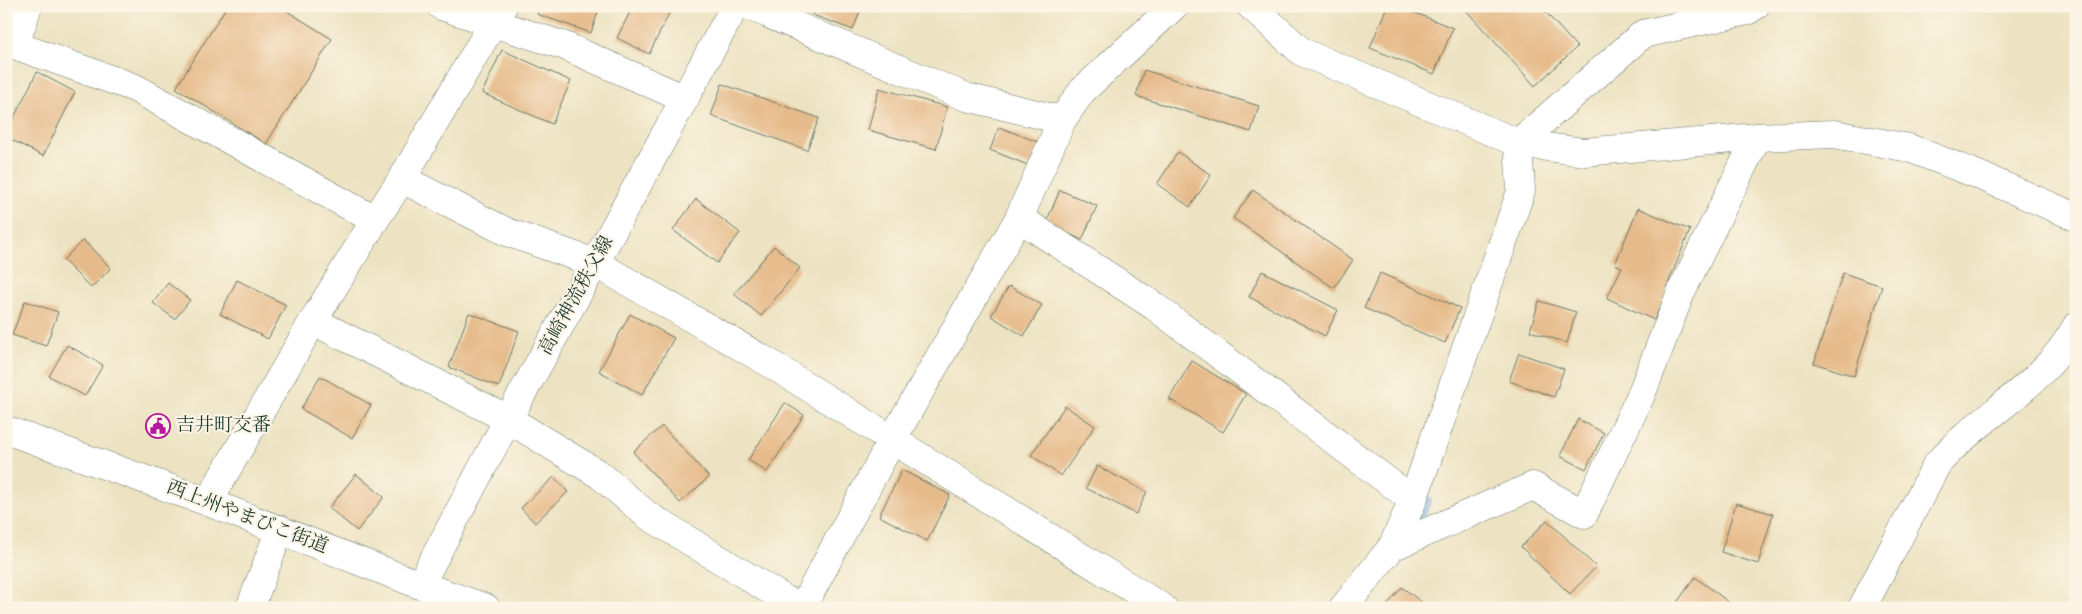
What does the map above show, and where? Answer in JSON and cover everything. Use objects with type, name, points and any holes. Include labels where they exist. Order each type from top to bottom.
[{"type":"main road","points":[[28,6],[11,44],[135,88],[375,220]]},
{"type":"main road","points":[[441,6],[498,14],[684,99]]},
{"type":"main road","name":"高崎神流秩父線","points":[[420,585],[508,419],[595,264],[735,6]]},
{"type":"main road","points":[[749,6],[966,97],[1062,120]]},
{"type":"main road","points":[[313,321],[508,419],[600,475],[647,515],[800,608],[892,440],[1020,218],[1062,120],[1082,91],[1174,6]]},
{"type":"main road","points":[[1251,6],[1302,52],[1518,143],[1584,152],[1757,137],[1834,134],[1909,148],[2076,217]]},
{"type":"main road","points":[[1518,143],[1643,34],[1747,11],[1755,6]]},
{"type":"main road","points":[[208,502],[313,321],[402,180],[498,14]]},
{"type":"main road","points":[[1392,547],[1533,486],[1584,514],[1642,395],[1680,292],[1757,137]]},
{"type":"main road","points":[[1343,608],[1392,547],[1413,500],[1520,191],[1518,143]]},
{"type":"main road","points":[[402,180],[507,232],[595,264],[766,361],[1163,608]]},
{"type":"main road","points":[[1020,218],[1154,306],[1413,500]]},
{"type":"main road","points":[[1862,608],[1937,464],[1952,447],[2032,381],[2056,358],[2076,327]]},
{"type":"main road","name":"西上州やまびこ街道","points":[[6,430],[208,502],[420,585],[486,608]]},
{"type":"main road","points":[[250,608],[280,529]]},
{"type":"building","points":[[227,6],[279,6],[332,39],[266,144],[176,88]]},
{"type":"building","points":[[540,6],[600,6],[591,33],[537,14]]},
{"type":"building","points":[[633,6],[659,6],[670,12],[649,54],[617,38]]},
{"type":"building","points":[[816,6],[862,6],[853,30],[813,15]]},
{"type":"building","points":[[1387,6],[1398,6],[1453,28],[1434,74],[1370,48]]},
{"type":"building","points":[[1462,6],[1540,6],[1577,47],[1535,86]]},
{"type":"building","points":[[502,50],[571,81],[552,124],[482,93]]},
{"type":"building","points":[[1144,70],[1259,106],[1251,132],[1136,96]]},
{"type":"building","points":[[37,72],[75,92],[43,156],[6,137],[6,133]]},
{"type":"building","points":[[722,84],[819,118],[807,150],[711,116]]},
{"type":"building","points":[[879,88],[947,107],[936,149],[868,130]]},
{"type":"building","points":[[999,127],[1053,148],[1043,171],[990,150]]},
{"type":"building","points":[[1178,152],[1211,175],[1190,207],[1157,184]]},
{"type":"building","points":[[1060,190],[1097,206],[1082,240],[1046,223]]},
{"type":"building","points":[[1253,190],[1353,260],[1334,288],[1233,218]]},
{"type":"building","points":[[696,199],[740,233],[717,263],[673,230]]},
{"type":"building","points":[[1638,208],[1690,230],[1667,286],[1669,287],[1654,320],[1607,298],[1622,267],[1615,264]]},
{"type":"building","points":[[83,240],[111,268],[91,288],[63,260]]},
{"type":"building","points":[[774,246],[800,268],[761,316],[734,294]]},
{"type":"building","points":[[1262,271],[1338,310],[1325,336],[1249,297]]},
{"type":"building","points":[[1380,273],[1460,308],[1445,343],[1364,308]]},
{"type":"building","points":[[1843,273],[1882,286],[1854,376],[1814,363]]},
{"type":"building","points":[[237,280],[286,305],[268,339],[220,314]]},
{"type":"building","points":[[168,283],[190,300],[175,319],[153,303]]},
{"type":"building","points":[[1009,286],[1042,305],[1024,336],[991,316]]},
{"type":"building","points":[[25,301],[58,312],[46,346],[12,335]]},
{"type":"building","points":[[1539,301],[1576,312],[1567,343],[1530,331]]},
{"type":"building","points":[[469,313],[519,331],[499,387],[449,367]]},
{"type":"building","points":[[630,314],[674,338],[642,395],[599,371]]},
{"type":"building","points":[[67,345],[103,365],[85,396],[49,376]]},
{"type":"building","points":[[1519,353],[1564,369],[1554,397],[1509,381]]},
{"type":"building","points":[[1192,361],[1246,394],[1223,432],[1169,399]]},
{"type":"building","points":[[320,376],[371,405],[352,438],[301,409]]},
{"type":"building","points":[[785,403],[804,415],[767,472],[748,460]]},
{"type":"building","points":[[1065,406],[1095,426],[1061,476],[1031,455]]},
{"type":"building","points":[[1578,419],[1604,433],[1586,469],[1560,456]]},
{"type":"building","points":[[662,426],[709,477],[680,503],[633,452]]},
{"type":"building","points":[[1097,466],[1147,492],[1136,514],[1086,488]]},
{"type":"building","points":[[902,470],[950,495],[927,541],[879,516]]},
{"type":"building","points":[[356,474],[384,497],[357,531],[329,508]]},
{"type":"building","points":[[554,477],[568,492],[535,523],[521,508]]},
{"type":"building","points":[[1736,503],[1773,514],[1758,564],[1721,552]]},
{"type":"building","points":[[1547,520],[1596,567],[1570,594],[1521,547]]},
{"type":"building","points":[[1695,577],[1734,606],[1732,608],[1673,608]]},
{"type":"building","points":[[1402,587],[1429,608],[1385,608]]},
{"type":"waterway","points":[[1758,16],[1775,6]]},
{"type":"waterway","points":[[1416,529],[1427,500]]},
{"type":"place","name":"吉井町交番","points":[[158,426]]}]
